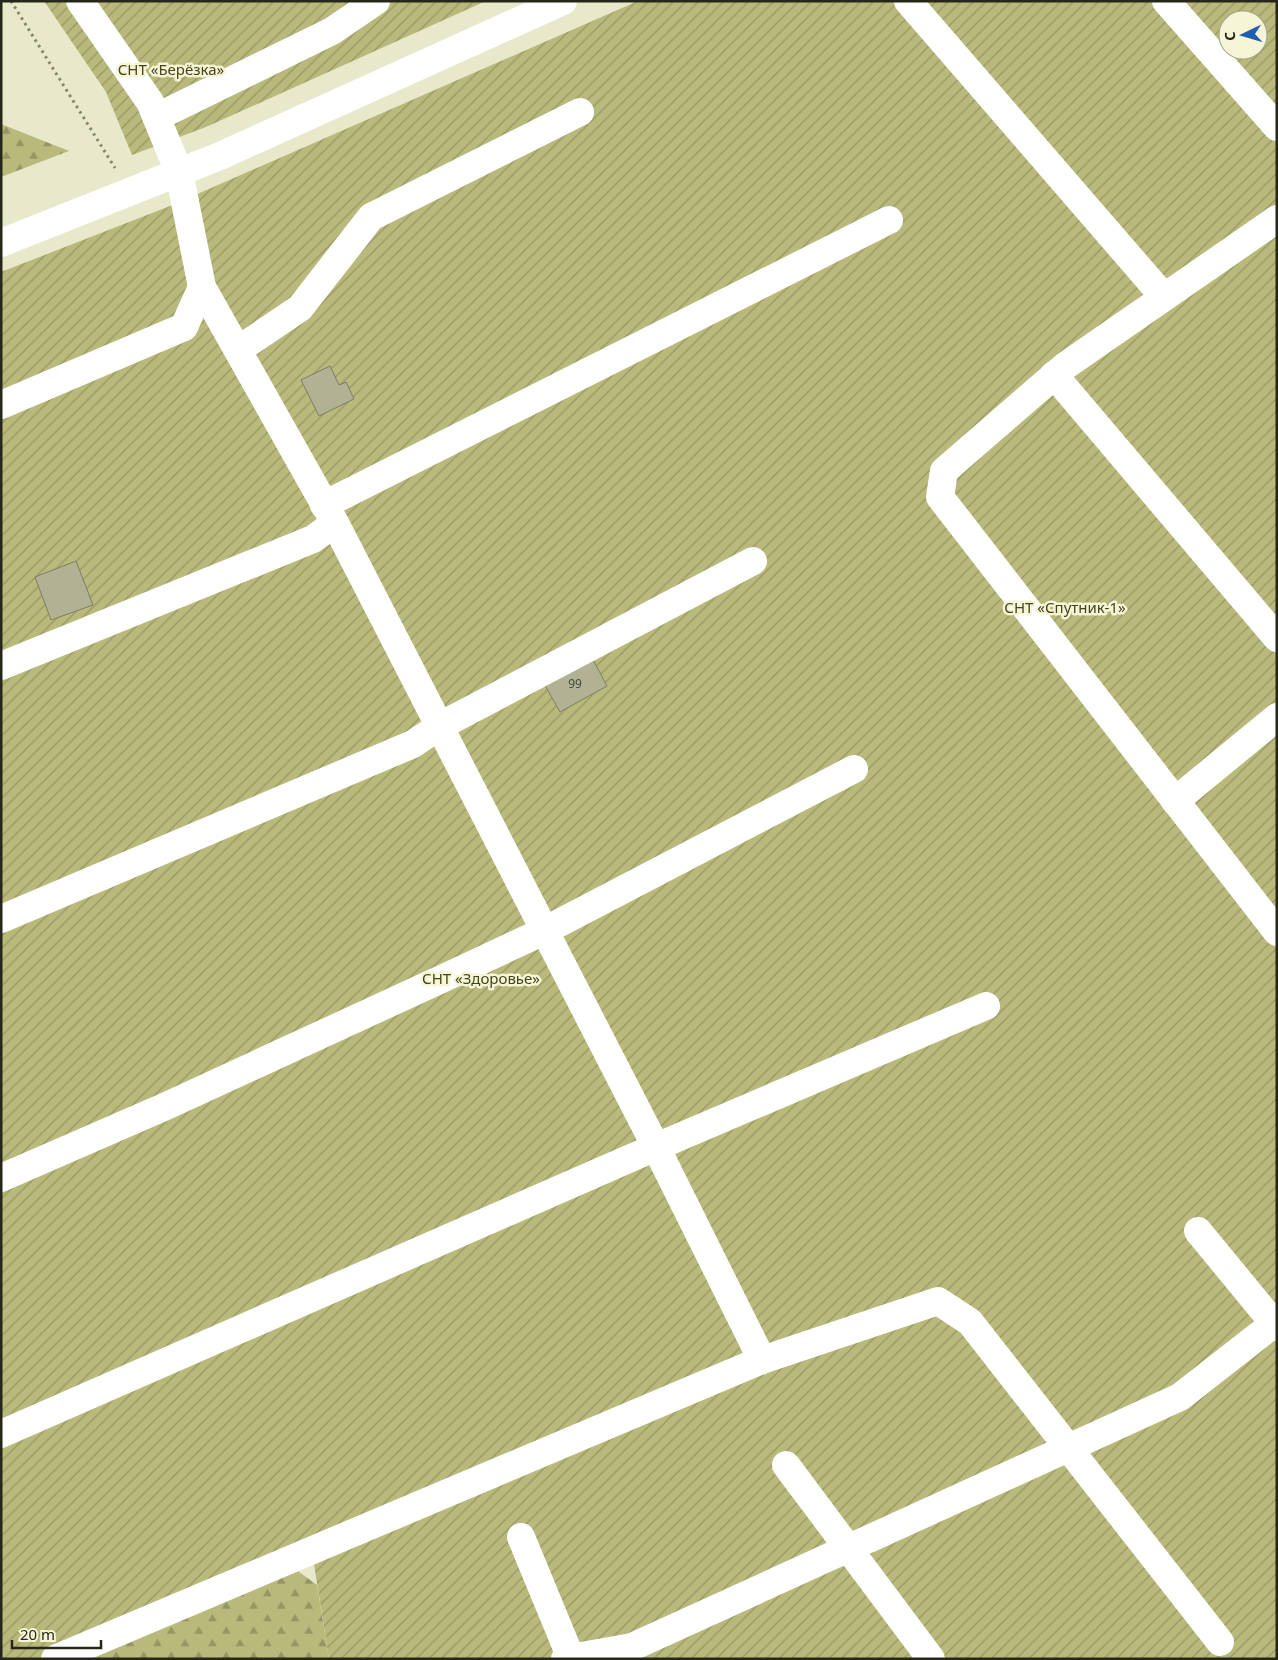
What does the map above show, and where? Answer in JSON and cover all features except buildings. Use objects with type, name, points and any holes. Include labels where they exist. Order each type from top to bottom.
[{"type":"street","points":[[80,1],[150,102],[157,117],[179,172],[202,287],[329,514],[656,1147],[762,1360]]},
{"type":"street","points":[[157,117],[332,31],[376,1]]},
{"type":"street","points":[[1,243],[220,156],[563,1]]},
{"type":"street","points":[[908,1],[1164,297]]},
{"type":"street","points":[[1166,1],[1277,126]]},
{"type":"street","points":[[238,350],[300,308],[371,217],[580,112]]},
{"type":"street","points":[[1277,219],[1054,375],[944,471],[940,497],[1277,932]]},
{"type":"street","points":[[1,666],[313,539],[329,514],[889,220]]},
{"type":"street","points":[[1,405],[184,327],[202,287]]},
{"type":"street","points":[[1054,375],[1277,638]]},
{"type":"street","points":[[1,919],[413,744],[438,727],[753,560]]},
{"type":"street","points":[[1176,801],[1277,717]]},
{"type":"street","points":[[1,1178],[173,1103],[544,931],[854,768]]},
{"type":"street","points":[[1,1434],[656,1147],[986,1006]]},
{"type":"street","points":[[521,1537],[568,1658],[632,1647],[1180,1397],[1276,1324],[1198,1231]]},
{"type":"street","points":[[55,1659],[762,1360],[938,1301],[970,1322],[1220,1642]]},
{"type":"street","points":[[786,1465],[850,1548],[931,1659]]},
{"type":"path","points":[[11,1],[130,192]]},
{"type":"green space","name":"СНТ «Берёзка»","points":[[44,1],[486,1],[206,127],[132,155],[106,92]]},
{"type":"green space","name":"СНТ «Здоровье»","points":[[638,1],[1277,1],[1277,1659],[329,1659],[313,1558],[74,1659],[1,1659],[1,272],[170,206]]},
{"type":"green space","points":[[1,124],[69,151],[1,177]]},
{"type":"green space","points":[[291,1566],[317,1585],[329,1659],[85,1659]]},
{"type":"park label","name":"СНТ «Спутник-1»","points":[[1065,607]]}]
